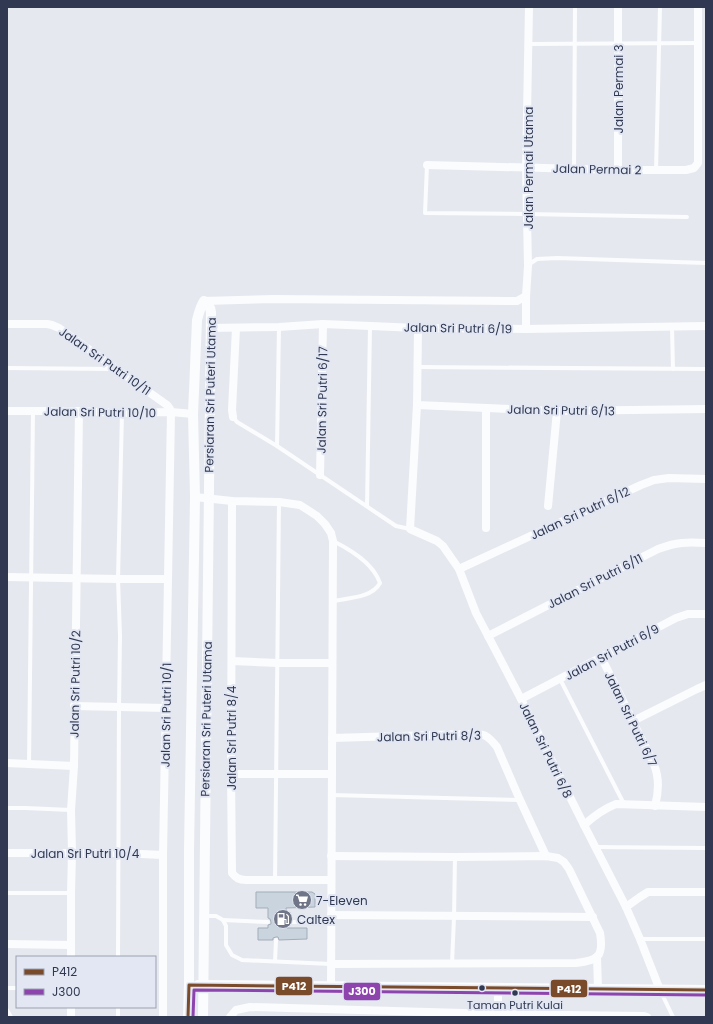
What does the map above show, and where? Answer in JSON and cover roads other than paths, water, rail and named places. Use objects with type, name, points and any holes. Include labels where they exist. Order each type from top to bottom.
[{"type":"street","name":"Jalan Permai Utama","points":[[526,329],[528,266],[526,168],[529,7]]},
{"type":"street","name":"Jalan Permai 3","points":[[618,7],[618,170]]},
{"type":"street","points":[[698,7],[698,43]]},
{"type":"street","name":"Jalan Permai 2","points":[[427,165],[656,171],[686,170],[694,168],[698,163],[698,43]]},
{"type":"street","points":[[204,301],[273,299],[517,301],[526,296]]},
{"type":"street","name":"Persiaran Sri Puteri Utama","points":[[188,1017],[188,850],[194,414],[197,320],[201,305],[204,301],[210,307],[211,312],[203,1017]]},
{"type":"street","name":"Jalan Sri Putri 10/11","points":[[7,324],[52,325],[167,405],[172,412]]},
{"type":"street","name":"Jalan Sri Putri 6/19","points":[[210,328],[279,327],[323,324],[418,328],[526,329],[706,326]]},
{"type":"street","name":"Jalan Sri Putri 6/17","points":[[320,475],[323,324]]},
{"type":"street","points":[[233,416],[232,410],[236,328]]},
{"type":"street","points":[[410,528],[417,406],[418,328]]},
{"type":"street","name":"Jalan Sri Putri 6/13","points":[[417,406],[556,411],[706,409]]},
{"type":"street","points":[[486,408],[486,528]]},
{"type":"street","name":"Jalan Sri Putri 10/10","points":[[7,411],[79,411],[122,413],[172,412],[194,414]]},
{"type":"street","name":"Jalan Sri Putri 10/2","points":[[71,956],[71,810],[74,766],[79,411]]},
{"type":"street","points":[[548,506],[556,411]]},
{"type":"street","name":"Jalan Sri Putri 10/1","points":[[162,1017],[163,855],[172,412]]},
{"type":"street","name":"Jalan Sri Putri 6/12","points":[[459,569],[640,485],[654,480],[669,478],[706,479]]},
{"type":"street","points":[[194,497],[232,501],[279,502],[300,505],[317,516],[331,533],[333,541],[333,601],[330,987]]},
{"type":"street","name":"Jalan Sri Putri 8/4","points":[[232,501],[232,873],[240,880],[331,880]]},
{"type":"street","name":"Jalan Sri Putri 6/8","points":[[410,528],[437,541],[443,546],[459,569],[476,613],[626,907],[660,990]]},
{"type":"street","name":"Jalan Sri Putri 6/11","points":[[488,636],[658,549],[678,543],[706,543]]},
{"type":"street","points":[[7,577],[118,579],[168,578]]},
{"type":"street","name":"Jalan Sri Putri 6/9","points":[[521,699],[676,618],[688,614],[706,614]]},
{"type":"street","name":"Jalan Sri Putri 6/7","points":[[601,657],[650,755],[657,773],[658,796],[655,806]]},
{"type":"street","points":[[232,661],[332,663]]},
{"type":"street","points":[[633,721],[706,685]]},
{"type":"street","points":[[74,706],[166,708]]},
{"type":"street","name":"Jalan Sri Putri 8/3","points":[[332,738],[467,734],[486,735],[497,747],[546,856]]},
{"type":"street","points":[[7,763],[74,766]]},
{"type":"street","points":[[231,774],[332,774]]},
{"type":"street","points":[[584,825],[596,814],[616,804],[706,807]]},
{"type":"street","name":"Jalan Sri Putri 10/4","points":[[7,853],[119,853],[163,855]]},
{"type":"street","points":[[331,856],[546,856],[558,858],[564,862],[573,876],[593,917],[600,934],[601,942],[601,951],[597,957],[592,961],[576,963],[331,964]]},
{"type":"street","points":[[626,907],[648,892],[706,892]]},
{"type":"street","points":[[331,919],[593,917]]},
{"type":"street","points":[[7,944],[71,945]]},
{"type":"street","points":[[597,957],[598,989]]},
{"type":"street","points":[[189,985],[706,990]]},
{"type":"street","points":[[498,988],[498,1015]]},
{"type":"street","points":[[230,1017],[236,1010],[250,1007],[380,1014],[647,1017]]},
{"type":"lane","points":[[574,169],[575,7]]},
{"type":"lane","points":[[656,171],[660,7]]},
{"type":"lane","points":[[529,44],[698,43]]},
{"type":"lane","points":[[427,165],[424,213],[687,217]]},
{"type":"lane","points":[[528,266],[537,259],[557,258],[706,263]]},
{"type":"lane","points":[[368,506],[370,326]]},
{"type":"lane","points":[[672,326],[673,369]]},
{"type":"lane","points":[[277,446],[279,327]]},
{"type":"lane","points":[[417,367],[706,369]]},
{"type":"lane","points":[[7,368],[116,369]]},
{"type":"lane","points":[[29,764],[33,411]]},
{"type":"lane","points":[[118,956],[120,636],[118,579],[122,413]]},
{"type":"lane","points":[[233,416],[237,422],[277,446],[396,526],[410,528]]},
{"type":"lane","points":[[275,880],[279,502]]},
{"type":"lane","points":[[333,541],[350,550],[363,561],[375,573],[380,583],[377,588],[368,595],[333,601]]},
{"type":"lane","points":[[560,679],[624,804]]},
{"type":"lane","points":[[332,795],[520,800]]},
{"type":"lane","points":[[7,808],[71,810]]},
{"type":"lane","points":[[595,847],[706,848]]},
{"type":"lane","points":[[452,964],[455,857]]},
{"type":"lane","points":[[7,893],[71,893]]},
{"type":"lane","points":[[204,916],[216,916],[223,920],[268,922]]},
{"type":"lane","points":[[287,922],[331,919]]},
{"type":"lane","points":[[223,920],[226,926],[226,945],[232,955],[242,960],[331,964]]},
{"type":"lane","points":[[640,939],[706,939]]},
{"type":"lane","points":[[275,961],[276,940]]},
{"type":"lane","points":[[660,990],[673,1017]]},
{"type":"lane","points":[[7,1010],[11,1017]]},
{"type":"place","name":"7-Eleven","points":[[302,900]]},
{"type":"place","name":"Caltex","points":[[283,919]]},
{"type":"place","name":"Taman Putri Kulai","points":[[515,993]]}]
